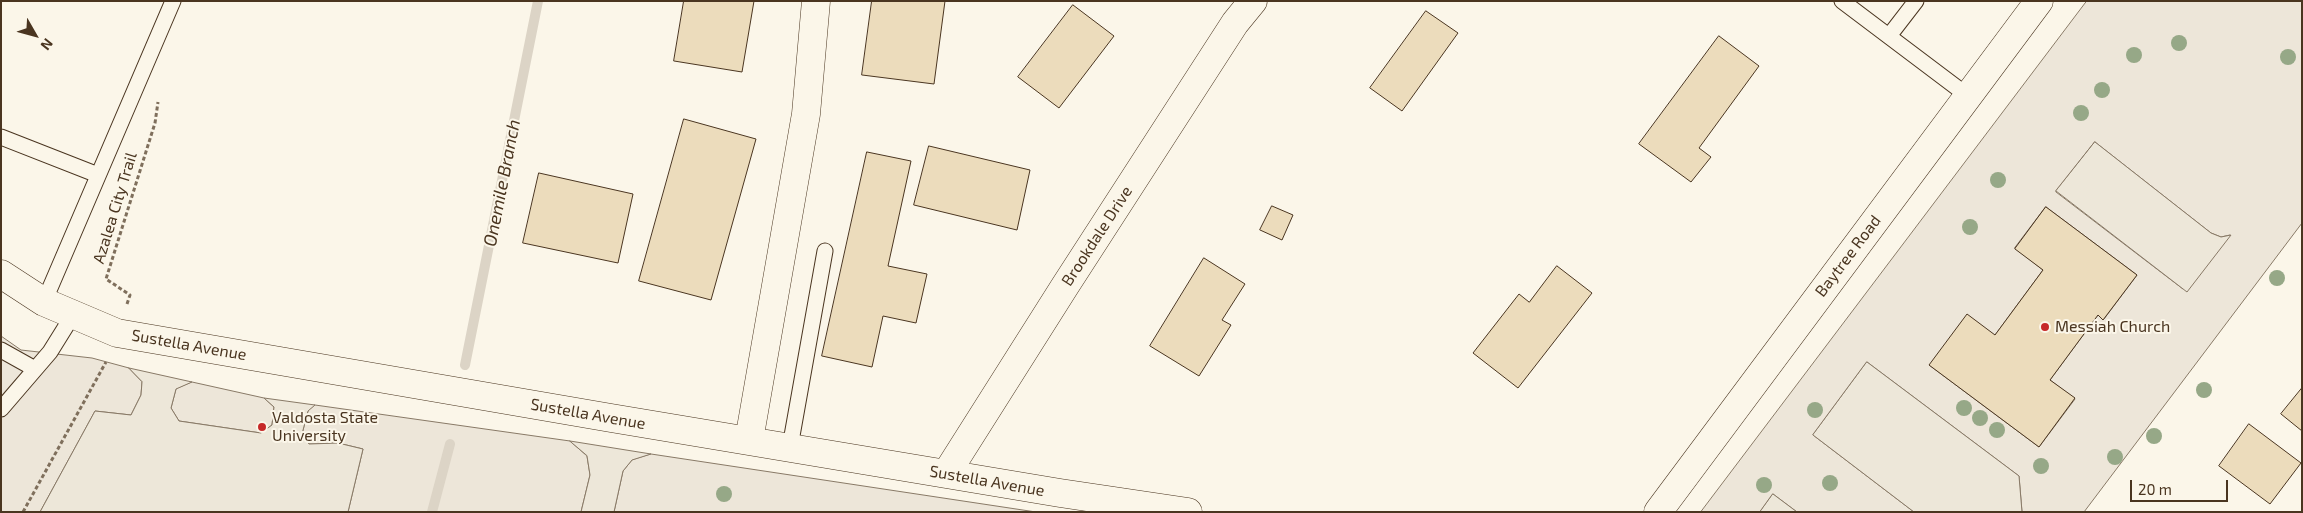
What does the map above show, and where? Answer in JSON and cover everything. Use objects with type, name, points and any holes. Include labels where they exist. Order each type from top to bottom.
[{"type":"street","points":[[749,440],[806,114],[816,1]]},
{"type":"street","name":"Brookdale Drive","points":[[946,474],[1236,12],[1252,1]]},
{"type":"street","name":"Baytree Road","points":[[1658,512],[2039,1]]},
{"type":"street","name":"Sustella Avenue","points":[[1,274],[44,302],[117,333],[946,474],[1188,512]]},
{"type":"lane","points":[[44,302],[173,1]]},
{"type":"lane","points":[[1842,1],[1968,96]]},
{"type":"lane","points":[[1889,36],[1916,1]]},
{"type":"lane","points":[[1,137],[98,175]]},
{"type":"lane","points":[[790,447],[825,251]]},
{"type":"lane","points":[[1,409],[50,352],[73,315]]},
{"type":"lane","points":[[1,350],[35,369]]},
{"type":"path","name":"Azalea City Trail","points":[[23,512],[104,368],[130,295],[106,279],[155,123],[160,94]]},
{"type":"shaded area","points":[[2087,1],[2302,1],[2302,223],[2084,512],[2022,512],[2019,476],[1867,362],[1813,435],[1914,512],[1797,512],[1773,494],[1760,512],[1701,512]],"holes":[[[2095,142],[2211,233],[2221,237],[2230,235],[2183,289],[2056,192]],[[2046,207],[2137,275],[2104,319],[2098,315],[2050,380],[2075,399],[2039,447],[1929,365],[1995,335],[2043,270],[2015,248]]]},
{"type":"shaded area","points":[[2095,142],[2211,233],[2221,237],[2231,235],[2187,292],[2056,191]]},
{"type":"shaded area","points":[[1,336],[21,350],[92,358],[129,368],[142,382],[141,395],[131,415],[95,411],[40,512],[1,512]]},
{"type":"shaded area","points":[[1867,362],[2019,476],[2022,512],[1914,512],[1813,435]]},
{"type":"shaded area","points":[[129,368],[192,382],[176,389],[171,408],[179,421],[261,433],[272,425],[274,407],[264,398],[315,405],[308,411],[302,434],[309,444],[338,443],[363,449],[348,512],[40,512],[95,411],[131,415],[141,395],[142,382]]},
{"type":"shaded area","points":[[192,382],[264,398],[274,407],[272,425],[261,433],[179,421],[171,408],[176,389]]},
{"type":"shaded area","points":[[315,405],[570,441],[587,456],[590,475],[581,512],[348,512],[363,449],[338,443],[309,444],[302,434],[308,411]]},
{"type":"shaded area","points":[[570,441],[651,454],[632,460],[623,471],[614,512],[581,512],[590,475],[587,456]]},
{"type":"shaded area","points":[[651,454],[1036,512],[614,512],[623,471],[632,460]]},
{"type":"shaded area","points":[[1773,494],[1797,512],[1760,512]]},
{"type":"building","points":[[684,1],[754,1],[742,72],[674,61]]},
{"type":"building","points":[[872,1],[945,1],[934,84],[862,75]]},
{"type":"building","points":[[1073,5],[1114,36],[1059,108],[1018,77]]},
{"type":"building","points":[[1426,11],[1458,33],[1402,111],[1370,88]]},
{"type":"building","points":[[1719,36],[1759,66],[1699,148],[1711,157],[1691,182],[1639,144]]},
{"type":"building","points":[[684,119],[756,139],[711,300],[639,281]]},
{"type":"building","points":[[929,146],[1030,170],[1017,230],[914,205]]},
{"type":"building","points":[[867,152],[911,161],[888,266],[927,274],[916,323],[883,316],[872,367],[822,356]]},
{"type":"building","points":[[539,173],[633,194],[618,263],[523,243]]},
{"type":"building","points":[[1272,206],[1293,215],[1282,240],[1260,230]]},
{"type":"building","name":"Messiah Church","points":[[2046,207],[2137,275],[2103,320],[2098,315],[2050,380],[2075,398],[2039,447],[1929,365],[1967,314],[1995,335],[2043,270],[2015,249]]},
{"type":"building","points":[[1204,258],[1245,284],[1222,320],[1231,325],[1199,376],[1150,346]]},
{"type":"building","points":[[1557,266],[1592,293],[1518,388],[1473,353],[1519,294],[1529,302]]},
{"type":"building","points":[[2302,388],[2302,431],[2281,414]]},
{"type":"building","points":[[2249,424],[2301,463],[2270,504],[2219,466]]},
{"type":"waterway","name":"Onemile Branch","points":[[465,365],[538,1]]},
{"type":"waterway","name":"Onemile Branch","points":[[432,512],[450,444]]},
{"type":"place","name":"Messiah Church","points":[[2045,327]]},
{"type":"place","name":"Valdosta State University","points":[[262,427]]}]
